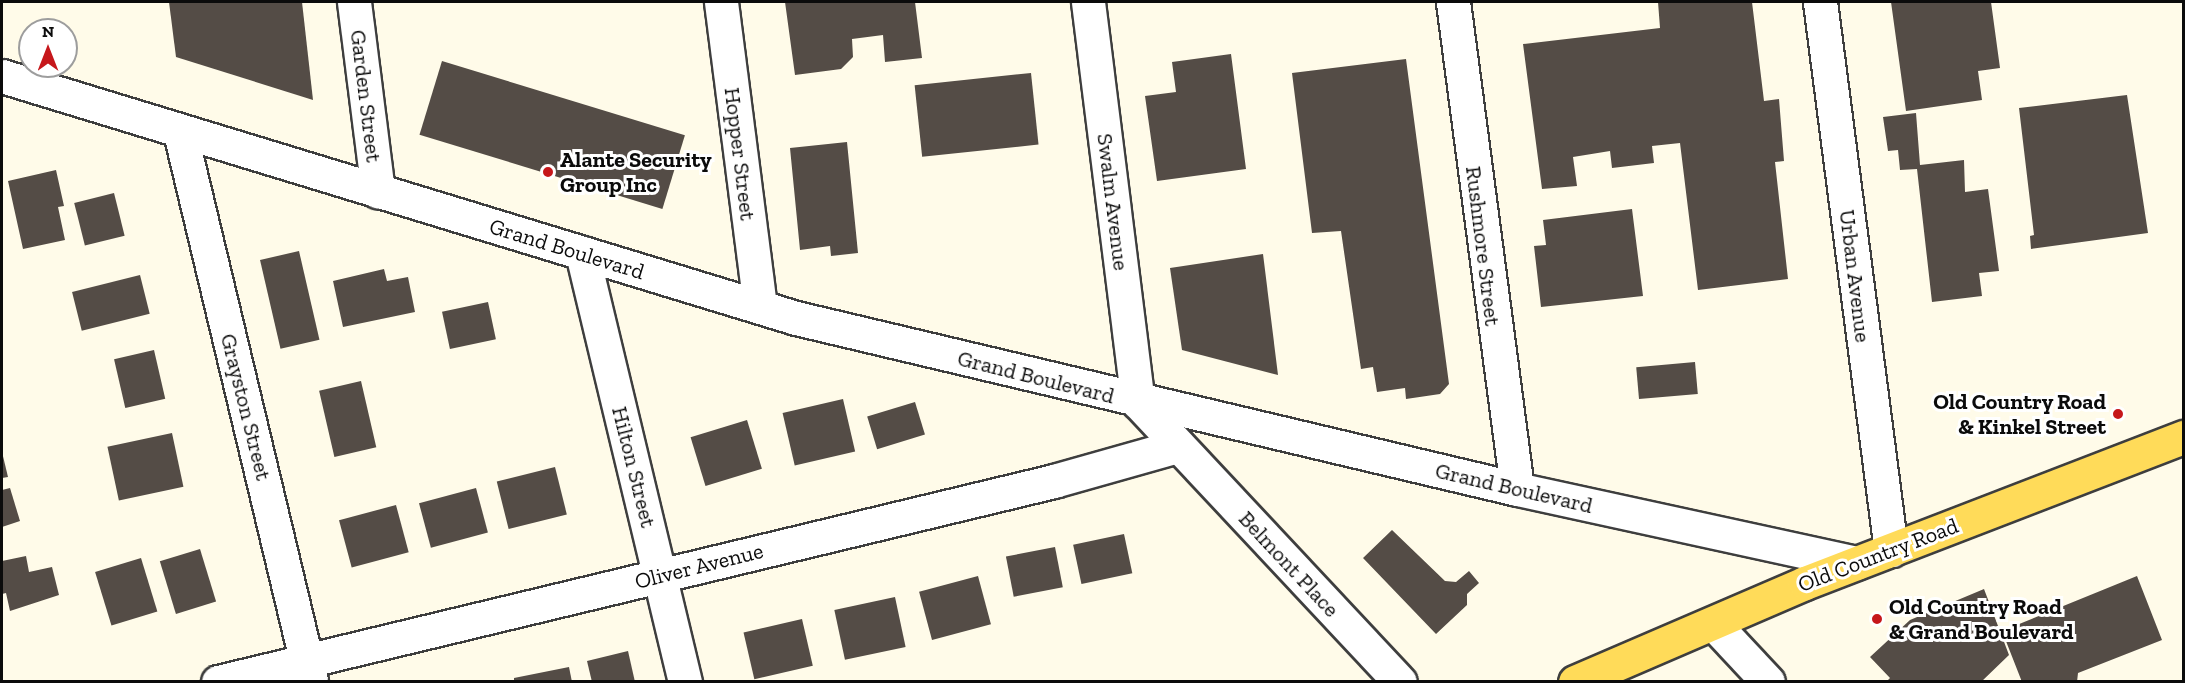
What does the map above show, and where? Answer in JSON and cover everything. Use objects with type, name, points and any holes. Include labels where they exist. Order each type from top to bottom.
[{"type":"main road","name":"Old Country Road","points":[[1575,681],[1856,564],[2184,436]]},
{"type":"street","name":"Garden Street","points":[[354,2],[378,191]]},
{"type":"street","name":"Hopper Street","points":[[721,2],[760,306]]},
{"type":"street","name":"Swalm Avenue","points":[[1088,2],[1138,402]]},
{"type":"street","name":"Rushmore Street","points":[[1453,2],[1517,489]]},
{"type":"street","name":"Urban Avenue","points":[[1820,2],[1892,550]]},
{"type":"street","name":"Grand Boulevard","points":[[2,76],[796,318],[1138,402],[1856,564]]},
{"type":"street","name":"Grayston Street","points":[[180,132],[309,671]]},
{"type":"street","name":"Hilton Street","points":[[582,253],[685,681]]},
{"type":"street","name":"Grand Boulevard","points":[[1138,402],[1178,446]]},
{"type":"street","name":"Oliver Avenue","points":[[218,681],[309,671],[660,576],[1054,481],[1178,446]]},
{"type":"street","name":"Belmont Place","points":[[1178,446],[1400,681]]},
{"type":"street","points":[[1714,624],[1768,681]]},
{"type":"building","points":[[169,2],[302,2],[313,100],[176,57]]},
{"type":"building","points":[[785,2],[915,2],[922,58],[885,62],[883,35],[852,39],[853,57],[841,69],[795,75]]},
{"type":"building","points":[[1658,2],[1752,2],[1764,101],[1779,99],[1784,161],[1775,162],[1788,279],[1698,290],[1680,143],[1652,146],[1654,163],[1612,168],[1610,151],[1573,157],[1577,186],[1542,189],[1523,44],[1660,28]]},
{"type":"building","points":[[1891,2],[1991,2],[2000,68],[1978,71],[1982,100],[1906,111]]},
{"type":"building","points":[[1231,54],[1246,169],[1157,181],[1145,96],[1176,92],[1172,62]]},
{"type":"building","points":[[1406,59],[1449,384],[1440,394],[1406,399],[1405,388],[1377,392],[1373,367],[1361,369],[1341,231],[1312,233],[1292,73]]},
{"type":"building","points":[[442,61],[685,135],[662,209],[419,135]]},
{"type":"building","points":[[1031,73],[1039,145],[922,157],[915,85]]},
{"type":"building","points":[[2127,95],[2148,233],[2031,249],[2030,236],[2034,235],[2019,108]]},
{"type":"building","points":[[1916,113],[1920,165],[1964,160],[1965,192],[1988,189],[1999,271],[1979,273],[1982,296],[1932,302],[1917,169],[1900,170],[1898,150],[1888,151],[1883,117]]},
{"type":"building","points":[[847,142],[858,253],[831,256],[830,246],[800,250],[790,148]]},
{"type":"building","points":[[56,170],[64,206],[58,207],[65,240],[23,249],[8,181]]},
{"type":"building","points":[[114,193],[125,236],[85,246],[74,203]]},
{"type":"building","points":[[1632,209],[1643,296],[1541,307],[1534,246],[1546,245],[1543,220]]},
{"type":"building","points":[[299,251],[319,340],[280,349],[260,260]]},
{"type":"building","points":[[1263,254],[1278,375],[1182,350],[1170,268]]},
{"type":"building","points":[[384,269],[387,281],[408,277],[415,312],[343,327],[333,281]]},
{"type":"building","points":[[140,275],[150,314],[82,331],[72,292]]},
{"type":"building","points":[[488,302],[496,339],[450,349],[442,312]]},
{"type":"building","points":[[154,350],[165,399],[125,408],[114,359]]},
{"type":"building","points":[[1695,362],[1698,394],[1639,399],[1636,367]]},
{"type":"building","points":[[361,381],[376,447],[334,457],[319,391]]},
{"type":"building","points":[[843,399],[855,452],[795,466],[783,413]]},
{"type":"building","points":[[915,402],[925,435],[877,449],[867,417]]},
{"type":"building","points":[[747,420],[762,469],[705,486],[691,437]]},
{"type":"building","points":[[172,433],[183,487],[119,501],[107,447]]},
{"type":"building","points":[[2,452],[8,477],[2,478]]},
{"type":"building","points":[[555,467],[567,515],[509,529],[497,482]]},
{"type":"building","points":[[10,488],[20,521],[2,527],[2,490]]},
{"type":"building","points":[[476,488],[488,532],[431,548],[419,503]]},
{"type":"building","points":[[396,505],[409,552],[352,568],[339,520]]},
{"type":"building","points":[[1392,530],[1445,581],[1456,582],[1469,571],[1479,583],[1467,594],[1467,605],[1436,634],[1363,558]]},
{"type":"building","points":[[1124,534],[1132,573],[1081,584],[1073,545]]},
{"type":"building","points":[[1055,547],[1063,587],[1014,597],[1006,557]]},
{"type":"building","points":[[200,549],[216,602],[176,614],[160,561]]},
{"type":"building","points":[[26,556],[29,572],[52,567],[59,595],[10,611],[6,593],[2,594],[2,561]]},
{"type":"building","points":[[141,558],[157,612],[111,626],[95,572]]},
{"type":"building","points":[[978,576],[991,624],[932,640],[919,592]]},
{"type":"building","points":[[2137,576],[2162,640],[2078,673],[2077,682],[2022,682],[2002,631]]},
{"type":"building","points":[[1984,589],[2009,655],[1981,682],[1886,682],[1890,678],[1870,657],[1910,620]]},
{"type":"building","points":[[895,597],[906,647],[845,660],[834,610]]},
{"type":"building","points":[[802,619],[813,666],[754,679],[744,632]]},
{"type":"building","points":[[628,651],[635,682],[592,682],[587,661]]},
{"type":"building","points":[[569,667],[572,682],[514,682],[514,678]]},
{"type":"place","name":"Alante Security Group Inc","points":[[548,172]]},
{"type":"place","name":"Old Country Road & Kinkel Street","points":[[2118,414]]},
{"type":"place","name":"Old Country Road & Grand Boulevard","points":[[1877,619]]}]
